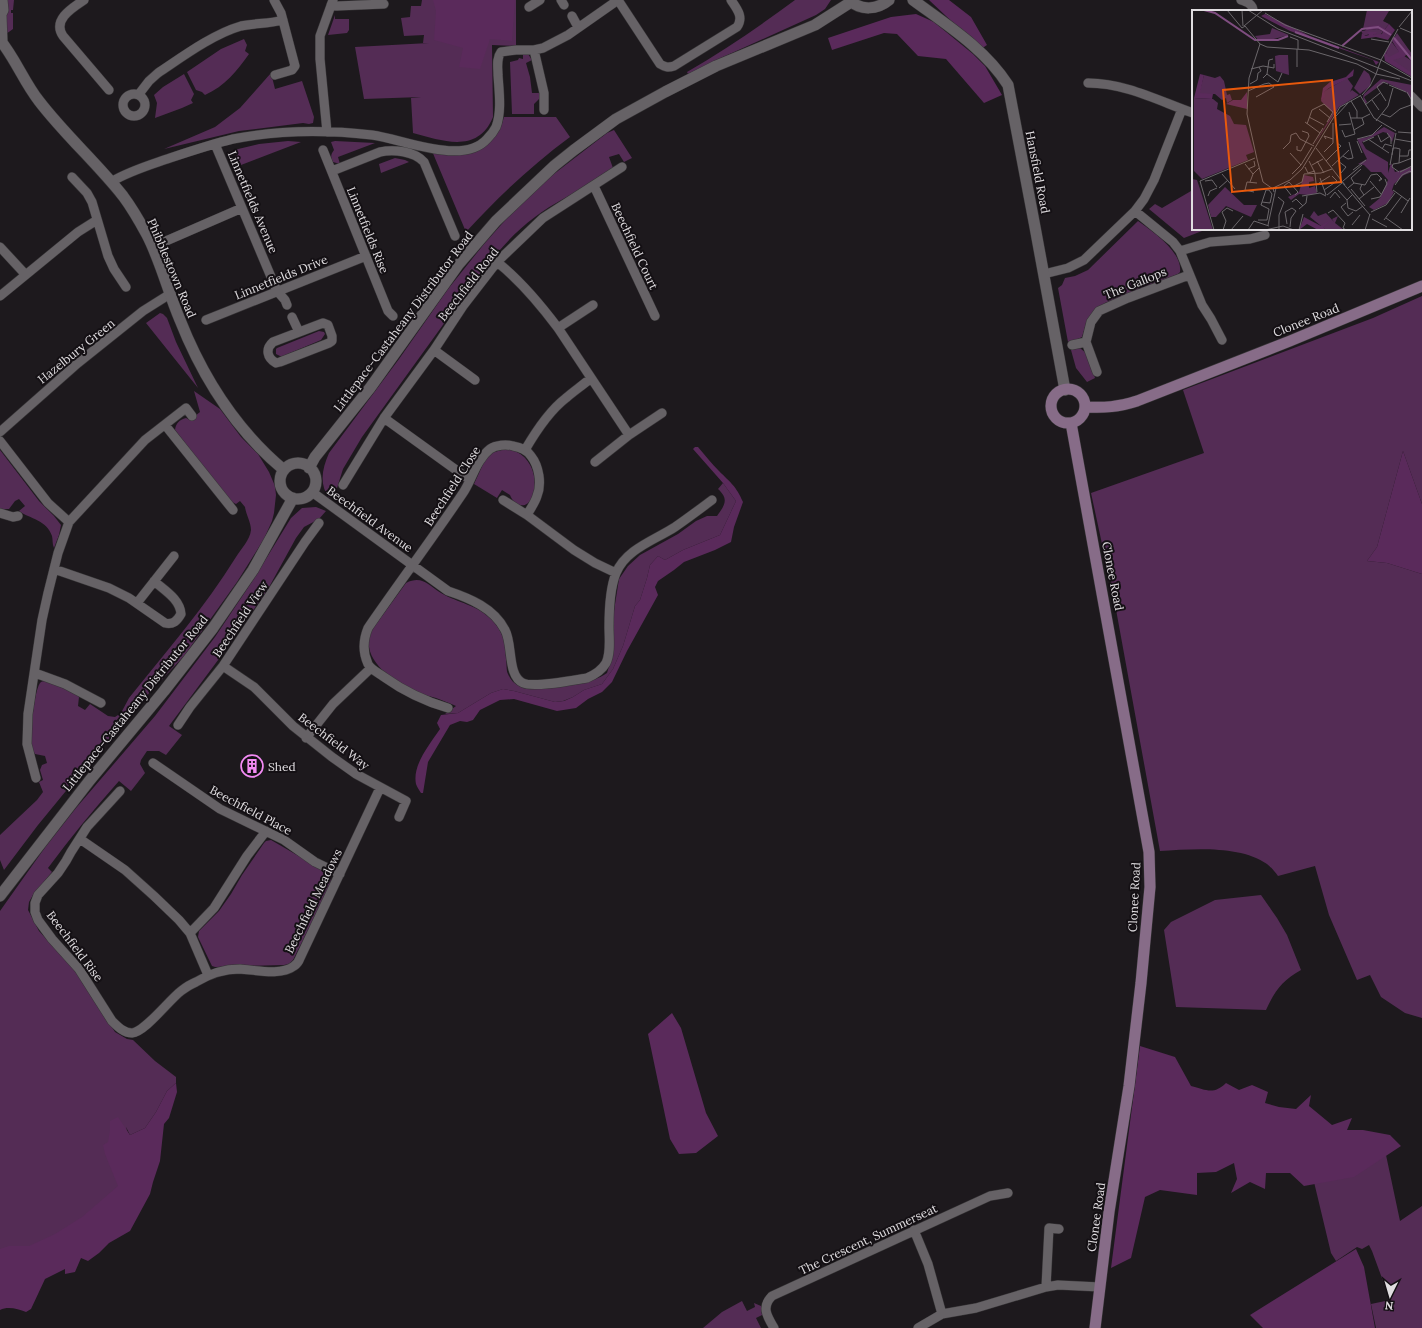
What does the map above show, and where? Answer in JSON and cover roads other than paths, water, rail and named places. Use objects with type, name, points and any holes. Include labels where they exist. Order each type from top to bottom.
[{"type":"main road","name":"Clonee Road","points":[[1085,407],[1109,408],[1122,406],[1137,401],[1290,342],[1422,286]]},
{"type":"main road","points":[[1065,390],[1078,393],[1084,401],[1085,407],[1083,415],[1071,423],[1058,420],[1052,412],[1053,398],[1056,394],[1065,390]]},
{"type":"main road","name":"Clonee Road","points":[[1071,423],[1149,852],[1150,887],[1129,1086],[1109,1212],[1095,1328]]},
{"type":"street","points":[[84,0],[62,18],[59,29],[63,36],[109,90]]},
{"type":"street","points":[[274,0],[283,20],[295,66],[292,70],[275,75]]},
{"type":"street","points":[[529,7],[540,0]]},
{"type":"street","points":[[111,182],[137,170],[215,144],[251,136],[292,132],[327,132],[372,135],[444,151],[462,151],[476,148],[487,140],[496,127],[499,107],[498,64],[499,55],[501,52],[543,48],[555,42],[618,0],[660,64],[664,67],[674,66],[737,27],[740,20],[740,14],[731,0]]},
{"type":"street","points":[[850,1],[858,6],[876,8],[889,0]]},
{"type":"street","name":"Hansfield Road","points":[[913,0],[975,47],[1008,85],[1065,390]]},
{"type":"street","points":[[1241,0],[1249,3],[1253,10]]},
{"type":"street","name":"Littlepace-Castaheany Distributor Road","points":[[309,468],[315,457],[370,388],[458,265],[496,221],[549,170],[616,119],[716,66],[815,25],[850,1]]},
{"type":"street","points":[[327,132],[320,59],[320,36],[332,3],[337,6],[384,4]]},
{"type":"street","name":"Phibblestown Road","points":[[2,7],[1,41],[37,100],[111,182],[129,205],[147,236],[180,320],[201,367],[237,422],[268,457],[284,470]]},
{"type":"street","points":[[572,16],[578,27]]},
{"type":"street","points":[[139,94],[149,81],[158,73],[225,32],[242,26],[272,23],[283,20]]},
{"type":"street","points":[[534,50],[544,93],[544,110]]},
{"type":"street","points":[[1088,82],[1118,86],[1192,113]]},
{"type":"street","points":[[1412,97],[1422,107]]},
{"type":"street","points":[[1044,274],[1068,268],[1084,260],[1135,211],[1154,180],[1182,109]]},
{"type":"street","name":"Linnetfields Avenue","points":[[215,144],[277,291],[285,300],[287,305]]},
{"type":"street","name":"Linnetfields Rise","points":[[323,150],[388,311],[393,316]]},
{"type":"street","points":[[332,171],[386,150],[398,151],[417,156],[424,162],[454,236]]},
{"type":"street","name":"Beechfield Road","points":[[343,485],[384,418],[434,350],[463,306],[497,262],[543,218],[622,167]]},
{"type":"street","points":[[72,176],[90,197],[108,256],[114,269],[126,287]]},
{"type":"street","name":"Beechfield Court","points":[[594,186],[655,316]]},
{"type":"street","points":[[166,241],[242,208]]},
{"type":"street","points":[[1135,211],[1173,242],[1180,251],[1202,305],[1222,340]]},
{"type":"street","points":[[0,296],[78,232],[97,220]]},
{"type":"street","points":[[1180,251],[1210,242],[1250,239],[1265,235]]},
{"type":"street","points":[[0,247],[25,274]]},
{"type":"street","name":"Linnetfields Drive","points":[[206,320],[366,256]]},
{"type":"street","points":[[497,262],[517,279],[558,328],[629,435]]},
{"type":"street","name":"The Gallops","points":[[1086,342],[1092,322],[1099,311],[1113,304],[1189,275]]},
{"type":"street","name":"Hazelbury Green","points":[[0,432],[78,363],[143,311],[170,294]]},
{"type":"street","points":[[558,328],[593,305]]},
{"type":"street","points":[[292,317],[299,332]]},
{"type":"street","points":[[323,323],[328,326],[332,339],[329,343],[280,362],[276,363],[271,360],[267,350],[270,345],[273,342],[299,332],[323,323]]},
{"type":"street","points":[[1072,345],[1086,342],[1097,372]]},
{"type":"street","points":[[434,350],[475,380]]},
{"type":"street","points":[[527,515],[537,496],[540,486],[536,465],[531,455],[525,450],[544,422],[565,398],[591,378]]},
{"type":"street","points":[[36,778],[28,751],[26,737],[28,714],[42,620],[54,569],[69,522],[145,440],[165,426],[186,408],[192,416]]},
{"type":"street","points":[[595,462],[629,435],[662,413]]},
{"type":"street","points":[[384,418],[470,480]]},
{"type":"street","points":[[165,426],[233,510]]},
{"type":"street","points":[[0,441],[39,492],[51,506],[69,522]]},
{"type":"street","name":"Beechfield Close","points":[[371,668],[364,650],[363,640],[368,628],[464,492],[482,459],[490,448],[497,446],[508,445],[525,450]]},
{"type":"street","points":[[299,464],[309,468],[315,477],[315,487],[312,492],[303,498],[293,498],[283,492],[281,486],[281,475],[284,470],[288,466],[299,464]]},
{"type":"street","name":"Beechfield Avenue","points":[[312,492],[448,591],[472,600],[487,609],[505,629],[509,639],[513,672],[523,683],[534,684],[587,678],[595,674],[606,662],[610,642],[611,594],[616,573]]},
{"type":"street","name":"Littlepace-Castaheany Distributor Road","points":[[0,896],[90,780],[155,703],[213,628],[253,570],[293,498]]},
{"type":"street","points":[[503,500],[527,515],[574,550],[595,563],[616,573],[625,559],[637,549],[674,527],[712,500]]},
{"type":"street","points":[[0,513],[13,517],[18,516]]},
{"type":"street","name":"Beechfield View","points":[[178,725],[223,666],[305,542],[319,524]]},
{"type":"street","points":[[137,603],[174,556]]},
{"type":"street","points":[[54,569],[109,588],[137,603],[165,623],[170,624],[177,620],[181,614],[179,605],[174,598],[154,581]]},
{"type":"street","name":"Beechfield Way","points":[[223,666],[254,687],[306,738],[356,774],[406,801],[399,817]]},
{"type":"street","points":[[306,738],[333,704],[371,668],[400,689],[436,709],[448,708]]},
{"type":"street","points":[[35,673],[65,684],[101,703]]},
{"type":"street","name":"Beechfield Place","points":[[154,763],[220,809],[284,840],[315,862],[340,874]]},
{"type":"street","name":"Beechfield Meadows","points":[[132,1033],[138,1032],[180,992],[208,975],[228,970],[282,970],[294,966],[300,958],[380,788]]},
{"type":"street","name":"Beechfield Rise","points":[[120,792],[87,827],[58,873],[38,895],[35,903],[35,912],[38,920],[52,939],[79,968],[112,1021],[119,1028],[132,1033]]},
{"type":"street","points":[[190,933],[214,908],[247,856],[266,832]]},
{"type":"street","points":[[80,839],[125,870],[154,896],[190,933],[208,975]]},
{"type":"street","name":"The Crescent, Summerseat","points":[[774,1328],[766,1313],[766,1305],[772,1296],[990,1196],[1008,1193]]},
{"type":"street","points":[[1046,1287],[1049,1228],[1059,1229]]},
{"type":"street","points":[[914,1230],[928,1264],[942,1314]]},
{"type":"street","points":[[918,1328],[942,1314],[976,1308],[1046,1287],[1058,1285],[1100,1287]]},
{"type":"place","name":"Shed","points":[[252,766]]}]
